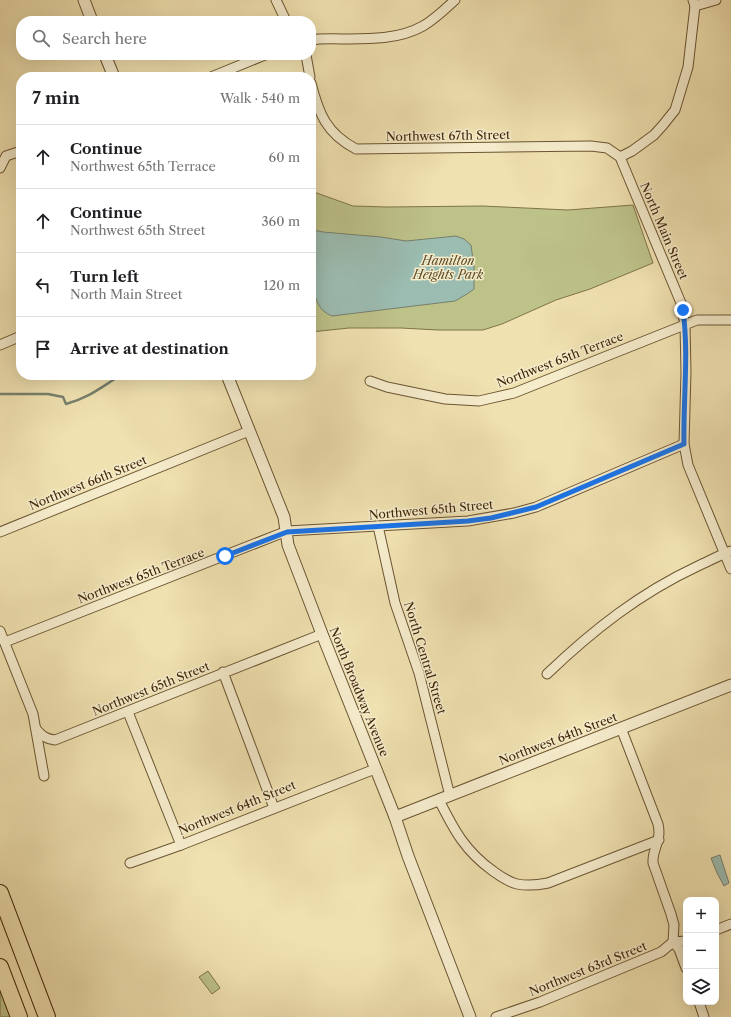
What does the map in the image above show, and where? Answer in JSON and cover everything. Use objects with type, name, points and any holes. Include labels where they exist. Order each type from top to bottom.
[{"type":"highway","points":[[0,893],[47,1017]]},
{"type":"highway","points":[[0,967],[19,1017]]},
{"type":"street","points":[[84,0],[90,16]]},
{"type":"street","points":[[276,0],[284,16]]},
{"type":"street","points":[[316,39],[387,38],[406,34],[431,20],[455,0]]},
{"type":"street","points":[[620,157],[632,151],[654,135],[675,110],[688,67],[694,3],[716,0]]},
{"type":"street","points":[[107,60],[112,72]]},
{"type":"street","points":[[223,72],[253,60]]},
{"type":"street","points":[[307,60],[309,72]]},
{"type":"street","name":"Northwest 67th Street","points":[[316,97],[325,123],[337,136],[356,149],[591,146],[607,148],[620,157]]},
{"type":"street","points":[[0,168],[6,156],[16,152]]},
{"type":"street","name":"North Main Street","points":[[620,157],[681,303],[685,325],[686,372],[684,444],[688,465],[728,552],[731,570]]},
{"type":"street","name":"Northwest 65th Terrace","points":[[370,381],[438,398],[462,401],[479,401],[514,393],[697,320],[731,320]]},
{"type":"street","points":[[0,345],[16,338]]},
{"type":"street","name":"North Broadway Avenue","points":[[230,380],[284,517],[288,545],[395,817],[408,856],[470,1017]]},
{"type":"street","name":"Northwest 66th Street","points":[[0,532],[249,431]]},
{"type":"street","name":"Northwest 65th Street","points":[[287,532],[468,521],[514,513],[536,507],[684,444]]},
{"type":"street","name":"North Central Street","points":[[378,526],[395,603],[419,673],[450,796]]},
{"type":"street","name":"Northwest 65th Terrace","points":[[5,642],[287,532]]},
{"type":"street","points":[[547,674],[590,634],[637,599],[681,574],[728,552]]},
{"type":"street","points":[[0,631],[33,714],[44,776]]},
{"type":"street","name":"Northwest 65th Street","points":[[36,729],[40,735],[45,738],[55,740],[128,712],[223,672],[322,634]]},
{"type":"street","points":[[223,672],[274,808]]},
{"type":"street","name":"Northwest 64th Street","points":[[395,817],[731,685]]},
{"type":"street","points":[[128,712],[181,845]]},
{"type":"street","points":[[621,728],[659,831],[659,840],[653,856],[653,863],[671,914],[674,926],[673,942],[679,949],[683,960]]},
{"type":"street","name":"Northwest 64th Street","points":[[130,863],[181,845],[375,768]]},
{"type":"street","points":[[439,800],[452,826],[467,848],[494,872],[506,880],[518,884],[535,885],[548,883],[659,840]]},
{"type":"street","points":[[719,929],[731,924]]},
{"type":"street","points":[[673,942],[683,941]]},
{"type":"street","name":"Northwest 63rd Street","points":[[496,1017],[540,1002],[661,952],[673,942]]},
{"type":"street","points":[[700,1005],[704,1017]]},
{"type":"green space","name":"Hamilton Heights Park","points":[[316,193],[353,206],[483,206],[568,210],[633,205],[653,263],[590,289],[556,300],[502,324],[483,330],[349,328],[316,331]]},
{"type":"green space","points":[[208,971],[220,988],[212,994],[199,977]]},
{"type":"green space","points":[[0,989],[11,1017],[0,1017]]},
{"type":"water","points":[[316,231],[406,241],[456,236],[464,239],[471,245],[474,267],[474,289],[455,301],[332,316],[325,312],[318,304],[316,297]]},
{"type":"water","points":[[720,855],[729,883],[724,886],[711,858]]},
{"type":"waterway","points":[[0,394],[48,394],[63,397],[66,404],[88,395],[113,380]]},
{"type":"route","points":[[225,556],[287,532],[468,521],[514,513],[536,507],[684,444],[686,372],[684,339],[685,325],[683,310]]}]
